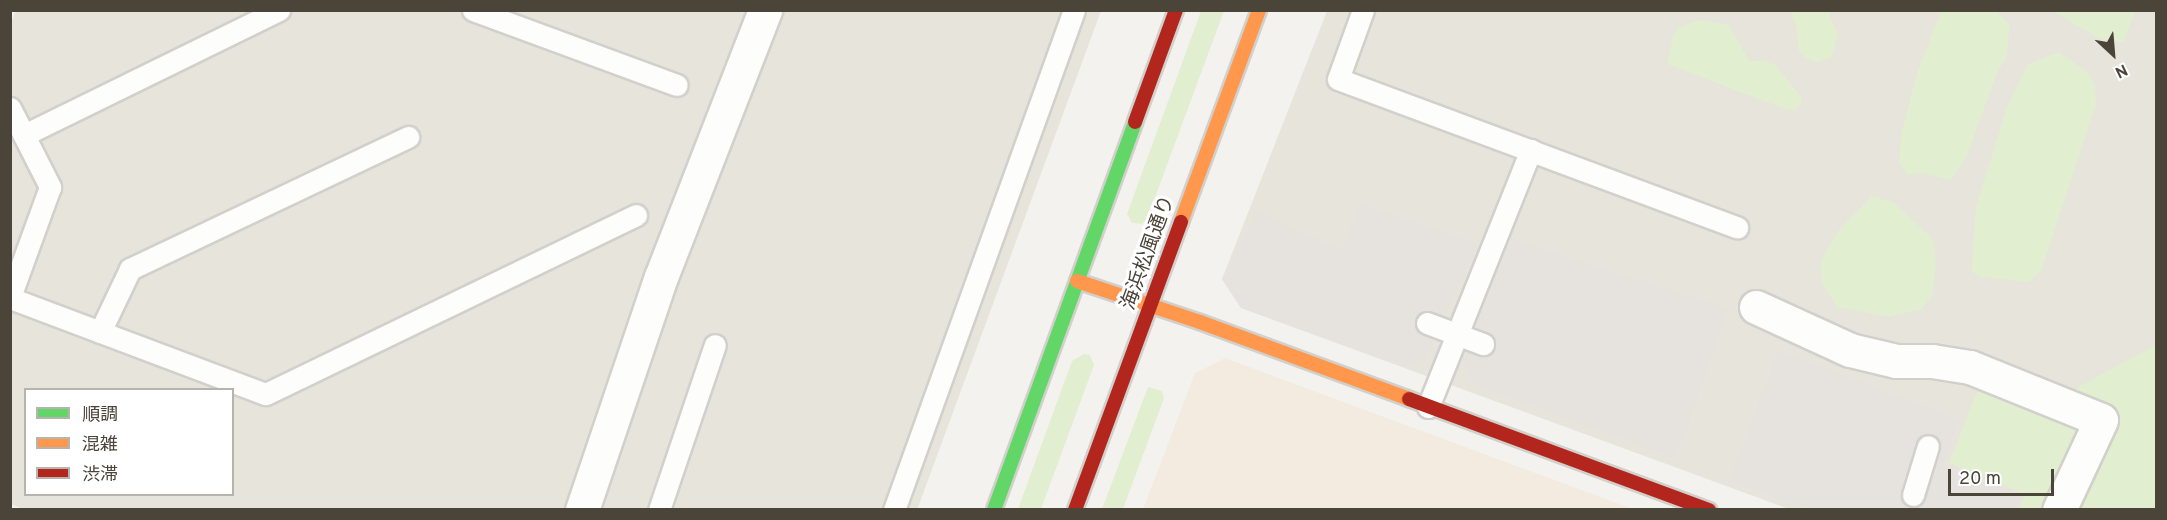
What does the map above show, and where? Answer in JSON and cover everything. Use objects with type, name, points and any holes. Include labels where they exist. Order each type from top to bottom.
[{"type":"street","points":[[582,510],[661,277],[765,10]]},
{"type":"street","points":[[994,510],[1176,10]]},
{"type":"street","name":"海浜松風通り","points":[[1075,510],[1258,10]]},
{"type":"street","points":[[1077,281],[1708,510]]},
{"type":"street","points":[[1756,307],[1850,350],[1896,361],[1932,360],[1970,367],[2101,420],[2059,510]]},
{"type":"lane","points":[[24,135],[279,10]]},
{"type":"lane","points":[[473,10],[677,85]]},
{"type":"lane","points":[[894,510],[1074,10]]},
{"type":"lane","points":[[1363,10],[1338,79],[1737,227]]},
{"type":"lane","points":[[10,108],[50,187],[10,298],[266,394],[636,215]]},
{"type":"lane","points":[[100,332],[130,269],[408,137]]},
{"type":"lane","points":[[1428,407],[1531,150]]},
{"type":"lane","points":[[1427,323],[1483,344]]},
{"type":"lane","points":[[659,510],[715,345]]},
{"type":"lane","points":[[1912,495],[1928,446]]},
{"type":"shaded area","points":[[16,10],[1101,11],[917,510],[25,510],[11,504],[10,26]]},
{"type":"shaded area","points":[[1327,11],[2156,11],[2156,509],[1789,509],[1241,308],[1222,279]]},
{"type":"shaded area","points":[[1361,203],[1478,244],[1426,358],[1405,366],[1241,308],[1222,279],[1257,212],[1341,249]]},
{"type":"shaded area","points":[[1511,238],[1728,309],[1676,459],[1475,385],[1462,363]]},
{"type":"shaded area","points":[[1778,350],[1960,420],[1943,466],[2021,497],[2017,509],[1812,510],[1729,481]]},
{"type":"shaded area","points":[[1225,358],[1633,509],[1143,509],[1195,373]]},
{"type":"green space","points":[[1201,11],[1224,11],[1147,219],[1142,224],[1132,223],[1127,214]]},
{"type":"green space","points":[[1790,11],[1828,11],[1838,35],[1832,57],[1817,62],[1807,59],[1799,52],[1796,26]]},
{"type":"green space","points":[[1941,11],[1996,11],[2010,25],[2006,59],[1998,70],[1966,158],[1951,180],[1921,173],[1908,175],[1899,164],[1901,136],[1917,73]]},
{"type":"green space","points":[[2052,11],[2135,11],[2123,43],[2099,38]]},
{"type":"green space","points":[[1700,20],[1729,25],[1749,61],[1766,61],[1775,65],[1800,95],[1802,102],[1799,106],[1795,110],[1788,110],[1667,64],[1673,35],[1680,27]]},
{"type":"green space","points":[[2059,52],[2087,72],[2095,85],[2096,104],[2041,271],[2028,282],[1980,277],[1971,271],[1976,207],[2007,107],[2028,64]]},
{"type":"green space","points":[[1872,196],[1893,202],[1932,238],[1936,258],[1933,294],[1922,309],[1888,317],[1837,307],[1822,284],[1820,262],[1839,230]]},
{"type":"green space","points":[[2156,345],[2156,509],[2020,509],[2025,494],[1949,463],[1976,394],[2005,368],[2073,390]]},
{"type":"green space","points":[[1084,354],[1090,355],[1094,365],[1041,509],[1018,509],[1072,361]]},
{"type":"green space","points":[[1148,387],[1162,391],[1164,398],[1123,509],[1102,509]]},
{"type":"traffic: fast","points":[[994,510],[1135,122]]},
{"type":"traffic: slow","points":[[1181,222],[1259,10]]},
{"type":"traffic: slow","points":[[1077,281],[1200,322],[1409,399]]},
{"type":"traffic: jam","points":[[1135,122],[1176,10]]},
{"type":"traffic: jam","points":[[1075,510],[1181,222]]},
{"type":"traffic: jam","points":[[1409,399],[1709,510]]}]
